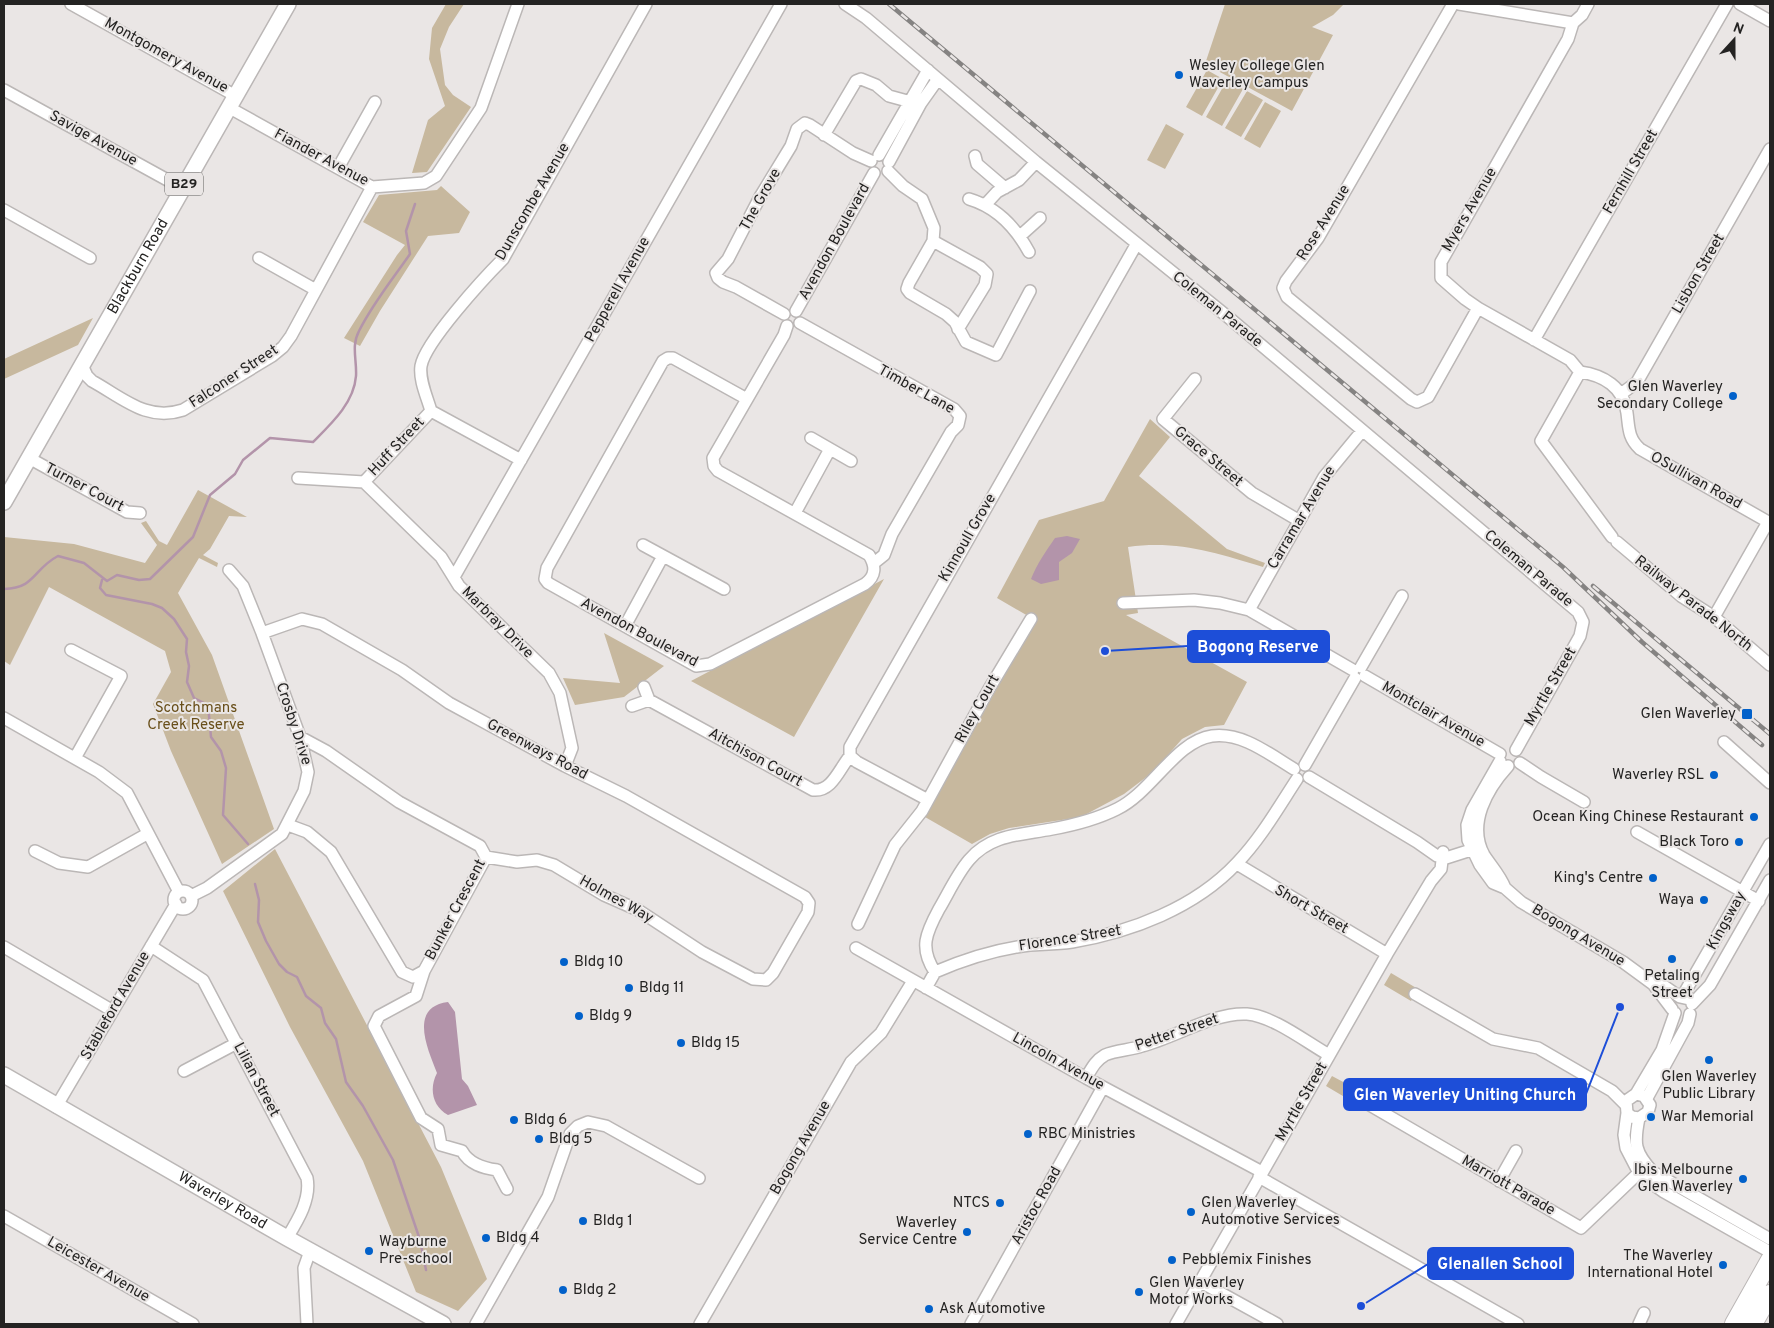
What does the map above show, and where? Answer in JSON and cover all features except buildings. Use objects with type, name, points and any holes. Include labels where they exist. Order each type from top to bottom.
[{"type":"highway","points":[[1734,1324],[1770,1260]]},
{"type":"highway","points":[[1754,1324],[1770,1294]]},
{"type":"main road","name":"Blackburn Road","points":[[4,502],[288,4]]},
{"type":"main road","name":"Waverley Road","points":[[4,1075],[56,1107],[443,1324]]},
{"type":"street","name":"Montgomery Avenue","points":[[71,4],[231,101]]},
{"type":"street","name":"Fiander Avenue","points":[[231,101],[372,187],[424,183],[436,176],[481,108],[518,4]]},
{"type":"street","name":"Dunscombe Avenue","points":[[430,411],[421,376],[421,364],[426,352],[474,288],[503,259],[646,4]]},
{"type":"street","name":"Pepperell Avenue","points":[[454,577],[781,4]]},
{"type":"street","name":"Coleman Parade","points":[[845,4],[866,18],[1136,245],[1228,317],[1572,606],[1578,612],[1583,622]]},
{"type":"street","name":"Rose Avenue","points":[[1453,4],[1318,238],[1286,280],[1283,288],[1287,297],[1417,402],[1428,396],[1478,308]]},
{"type":"street","points":[[1459,4],[1573,23]]},
{"type":"street","name":"Myers Avenue","points":[[1478,308],[1441,278],[1441,262],[1568,39],[1573,23],[1582,15],[1588,4]]},
{"type":"street","name":"Fernhill Street","points":[[1534,340],[1727,4]]},
{"type":"street","points":[[1740,4],[1770,21]]},
{"type":"street","points":[[882,162],[910,102],[928,70]]},
{"type":"street","points":[[824,135],[856,81],[861,79],[876,85],[889,96],[910,102]]},
{"type":"street","points":[[882,162],[938,79]]},
{"type":"street","name":"Savige Avenue","points":[[4,90],[182,188]]},
{"type":"street","points":[[338,168],[375,102]]},
{"type":"street","name":"The Grove","points":[[784,314],[736,287],[723,282],[716,273],[728,259],[760,197],[791,146],[797,128],[805,123],[824,135],[882,162],[903,186],[922,198],[934,228],[933,241]]},
{"type":"street","name":"Lisbon Street","points":[[1621,394],[1637,382],[1770,149]]},
{"type":"street","points":[[975,156],[978,164],[1006,188]]},
{"type":"street","name":"Avendon Boulevard","points":[[796,310],[874,173],[882,175],[882,162]]},
{"type":"street","points":[[986,204],[1019,180],[1036,162]]},
{"type":"street","name":"Falconer Street","points":[[82,365],[87,376],[92,381],[142,410],[155,414],[169,414],[183,410],[283,348],[372,187]]},
{"type":"street","points":[[969,199],[986,204],[1009,223],[1020,236],[1029,252]]},
{"type":"street","points":[[4,210],[90,258]]},
{"type":"street","points":[[1020,236],[1040,218]]},
{"type":"street","points":[[958,329],[985,285],[987,274],[980,267],[933,241],[907,289],[910,293],[946,314],[966,342],[996,355],[1030,292]]},
{"type":"street","name":"Kinnoull Grove","points":[[850,756],[850,747],[1136,245]]},
{"type":"street","points":[[259,258],[316,290]]},
{"type":"street","points":[[1478,308],[1570,360],[1580,372],[1594,374],[1613,384],[1621,394]]},
{"type":"street","name":"Avendon Boulevard","points":[[787,326],[783,321],[784,314],[789,310],[796,310],[801,315],[800,323]]},
{"type":"street","points":[[800,323],[795,327],[787,326],[713,458],[714,466],[869,555],[874,563]]},
{"type":"street","name":"Timber Lane","points":[[800,323],[954,410],[960,416],[958,425],[951,432],[892,534],[884,555],[874,563]]},
{"type":"street","name":"Avendon Boulevard","points":[[747,399],[673,358],[663,361],[546,568],[545,579],[548,583],[696,666],[702,667],[865,584],[873,575],[874,563]]},
{"type":"street","name":"Railway Parade North","points":[[1580,372],[1541,441],[1615,540],[1681,596],[1714,617],[1770,665]]},
{"type":"street","name":"Grace Street","points":[[1195,379],[1163,418],[1252,493],[1298,520]]},
{"type":"street","name":"OSullivan Road","points":[[1621,394],[1625,403],[1631,438],[1640,449],[1769,522]]},
{"type":"street","points":[[430,411],[521,460]]},
{"type":"street","name":"Huff Street","points":[[364,482],[430,411]]},
{"type":"street","name":"Carramar Avenue","points":[[1249,610],[1298,520],[1324,477],[1362,430]]},
{"type":"street","points":[[811,438],[851,461]]},
{"type":"street","points":[[795,513],[830,449]]},
{"type":"street","name":"Turner Court","points":[[28,458],[127,512],[140,513]]},
{"type":"street","points":[[298,478],[364,482]]},
{"type":"street","name":"Marbray Drive","points":[[364,482],[441,557],[459,586],[548,674],[558,688],[572,748],[565,766]]},
{"type":"street","points":[[1714,617],[1769,522]]},
{"type":"street","points":[[643,545],[724,588]]},
{"type":"street","points":[[625,626],[663,556]]},
{"type":"street","name":"Crosby Drive","points":[[191,896],[207,888],[282,834],[304,791],[308,772],[300,737],[262,633],[243,586],[229,570]]},
{"type":"street","name":"Florence Street","points":[[935,972],[988,953],[1088,939],[1129,930],[1176,908],[1204,890],[1236,864],[1268,825],[1402,596]]},
{"type":"street","name":"Montclair Avenue","points":[[1123,603],[1194,600],[1220,603],[1249,610],[1503,760]]},
{"type":"street","name":"Greenways Road","points":[[262,633],[302,619],[322,624],[402,670],[449,703],[660,815],[805,897],[809,903],[808,912],[773,973],[766,980]]},
{"type":"street","name":"Riley Court","points":[[858,924],[895,845],[908,827],[916,820],[988,689],[1031,619]]},
{"type":"street","name":"Myrtle Street","points":[[1516,750],[1580,636],[1583,622]]},
{"type":"street","points":[[71,650],[121,676],[75,758]]},
{"type":"street","points":[[632,706],[649,700],[644,687]]},
{"type":"street","name":"Aitchison Court","points":[[649,700],[813,790],[822,791],[829,787],[850,756]]},
{"type":"street","points":[[5,723],[75,758],[99,772],[127,793],[179,892]]},
{"type":"street","points":[[926,988],[935,972],[926,958],[926,938],[931,924],[969,860],[985,846],[1007,835],[1081,823],[1118,809],[1141,793],[1187,746],[1209,736],[1240,737],[1299,771],[1309,769],[1309,777],[1440,854],[1469,845],[1467,826],[1472,810],[1503,760],[1506,750],[1516,750],[1522,757],[1520,762]]},
{"type":"street","name":"Bunker Crescent","points":[[288,825],[307,832],[331,852],[402,972],[413,977],[424,972],[486,857],[480,846],[399,802],[326,751],[300,737]]},
{"type":"street","points":[[1724,742],[1770,783]]},
{"type":"street","points":[[850,756],[857,762],[928,800]]},
{"type":"street","points":[[1503,760],[1520,762],[1541,778],[1584,802]]},
{"type":"street","name":"Bogong Avenue","points":[[1503,760],[1499,777],[1478,816],[1477,835],[1484,854],[1501,877],[1505,888]]},
{"type":"street","points":[[1638,832],[1759,901]]},
{"type":"street","points":[[35,851],[59,864],[88,867],[147,834]]},
{"type":"street","name":"Kingsway","points":[[1681,997],[1770,844]]},
{"type":"street","name":"Bogong Avenue","points":[[1469,845],[1493,883],[1505,888],[1521,902],[1616,957],[1653,984],[1674,1011]]},
{"type":"street","name":"Myrtle Street","points":[[1176,1324],[1387,954],[1431,881],[1440,854]]},
{"type":"street","name":"Holmes Way","points":[[486,857],[504,860],[536,860],[554,865],[604,895],[638,910],[702,952],[753,979],[766,980]]},
{"type":"street","name":"Short Street","points":[[1236,864],[1387,954]]},
{"type":"street","name":"Kingsway","points":[[1639,1118],[1646,1115],[1649,1109],[1647,1098],[1688,1023],[1691,1009],[1706,992],[1770,880]]},
{"type":"street","points":[[185,891],[191,896],[192,902],[187,908],[181,908],[176,904],[175,899],[179,892],[185,891]]},
{"type":"street","name":"Stableford Avenue","points":[[56,1107],[176,904]]},
{"type":"street","name":"Lilian Street","points":[[151,946],[203,980],[308,1178],[309,1189],[306,1202],[287,1238]]},
{"type":"street","points":[[4,947],[113,1011]]},
{"type":"street","name":"Lincoln Avenue","points":[[856,948],[1260,1175],[1518,1324]]},
{"type":"street","points":[[424,972],[416,996],[379,1016],[374,1026],[422,1118],[438,1129],[441,1145],[462,1151],[466,1159],[484,1168],[498,1170],[507,1188]]},
{"type":"street","name":"Bogong Avenue","points":[[700,1324],[851,1062],[881,1033],[913,980]]},
{"type":"street","name":"Bogong Avenue","points":[[1653,984],[1661,984],[1681,997]]},
{"type":"street","points":[[1415,994],[1493,1039],[1538,1048],[1630,1102],[1647,1098]]},
{"type":"street","points":[[1674,1011],[1680,1017],[1691,1009],[1690,1000],[1681,997],[1673,1003],[1674,1011],[1665,1043],[1630,1102],[1625,1144],[1631,1160],[1643,1169],[1770,1239]]},
{"type":"street","name":"Petter Street","points":[[1086,1078],[1096,1061],[1108,1054],[1143,1046],[1191,1030],[1213,1019],[1229,1015],[1248,1014],[1265,1018],[1329,1055]]},
{"type":"street","points":[[184,1071],[237,1043]]},
{"type":"street","name":"Aristoc Road","points":[[971,1324],[1103,1087]]},
{"type":"street","name":"Marriott Parade","points":[[1356,1097],[1420,1132],[1454,1155],[1582,1228],[1643,1169]]},
{"type":"street","points":[[1630,1102],[1632,1117],[1639,1118],[1635,1138],[1643,1169],[1656,1187],[1770,1252]]},
{"type":"street","points":[[476,1324],[548,1197],[570,1134],[578,1126],[588,1122],[606,1126],[699,1178]]},
{"type":"street","points":[[1500,1181],[1516,1151]]},
{"type":"street","name":"Leicester Avenue","points":[[4,1216],[193,1324]]},
{"type":"street","points":[[307,1324],[304,1268],[310,1251]]},
{"type":"street","points":[[1199,1281],[1277,1324]]},
{"type":"street","points":[[1639,1324],[1644,1313]]},
{"type":"green space","points":[[446,4],[464,4],[449,27],[440,49],[445,85],[453,95],[471,107],[427,172],[412,173],[428,120],[445,106],[429,59],[432,28]]},
{"type":"green space","points":[[1225,4],[1344,4],[1333,15],[1312,27],[1333,35],[1292,111],[1205,64]]},
{"type":"green space","points":[[1207,70],[1223,79],[1202,116],[1186,107]]},
{"type":"green space","points":[[1227,80],[1243,89],[1222,126],[1206,117]]},
{"type":"green space","points":[[1247,91],[1263,100],[1241,137],[1225,128]]},
{"type":"green space","points":[[1265,102],[1281,111],[1260,148],[1244,139]]},
{"type":"green space","points":[[1166,124],[1184,134],[1165,169],[1147,160]]},
{"type":"green space","points":[[441,186],[470,212],[459,233],[428,236],[360,346],[344,338],[405,245],[363,222],[379,195],[437,190]]},
{"type":"green space","points":[[93,318],[78,345],[4,379],[4,359]]},
{"type":"green space","points":[[1150,419],[1170,437],[1139,476],[1227,549],[1265,563],[1263,567],[1197,549],[1164,545],[1128,547],[1138,613],[1126,615],[1247,682],[1224,725],[1205,727],[1182,739],[1153,772],[1124,794],[1081,817],[1009,828],[990,834],[972,844],[925,817],[1035,620],[997,598],[1039,520],[1104,501]]},
{"type":"green space","name":"Scotchmans Creek Reserve","points":[[198,490],[247,517],[229,516],[210,549],[203,555],[218,563],[217,567],[199,558],[178,593],[212,655],[274,829],[222,864],[171,751],[153,704],[171,672],[165,651],[49,587],[10,665],[4,661],[4,537],[74,544],[145,563],[157,545],[141,523],[146,521],[159,541],[167,545]]},
{"type":"green space","points":[[884,579],[794,737],[691,681]]},
{"type":"green space","points":[[604,633],[664,666],[624,697],[575,705],[563,678],[620,683]]},
{"type":"green space","points":[[275,849],[441,1167],[487,1279],[458,1311],[416,1292],[363,1161],[290,1027],[223,891]]},
{"type":"green space","points":[[1391,973],[1418,989],[1411,1001],[1384,985]]},
{"type":"green space","points":[[1332,1076],[1360,1091],[1353,1102],[1326,1086]]},
{"type":"shaded area","points":[[1067,536],[1080,539],[1072,553],[1059,562],[1059,580],[1041,584],[1031,579],[1055,538]]},
{"type":"shaded area","points":[[448,1002],[455,1012],[462,1079],[468,1086],[477,1105],[448,1115],[435,1102],[433,1085],[437,1073],[429,1053],[424,1031],[428,1012],[436,1006]]},
{"type":"waterway","points":[[4,589],[14,588],[29,582],[44,566],[58,556],[84,563],[107,581],[117,575],[139,580],[150,579],[193,537],[210,495],[235,474],[243,460],[270,438],[313,442],[341,412],[351,395],[356,376],[355,342],[364,321],[410,254],[406,231],[415,204]]},
{"type":"waterway","points":[[102,580],[100,588],[106,595],[152,604],[162,608],[174,619],[187,639],[186,652],[189,666],[187,682],[194,698],[208,705],[211,737],[221,751],[226,768],[223,815],[248,844]]},
{"type":"waterway","points":[[255,884],[259,900],[258,922],[266,941],[279,964],[287,972],[297,977],[306,996],[321,1008],[325,1023],[336,1039],[346,1082],[363,1106],[393,1160],[420,1240],[426,1270]]},
{"type":"railway","points":[[889,4],[1563,567],[1642,642],[1762,745]]},
{"type":"railway","points":[[1593,586],[1770,734]]},
{"type":"place","name":"Wesley College Glen Waverley Campus","points":[[1179,75]]},
{"type":"place","name":"Glen Waverley Secondary College","points":[[1733,396]]},
{"type":"place","name":"Bogong Reserve","points":[[1105,651]]},
{"type":"place","name":"Glen Waverley","points":[[1747,714]]},
{"type":"place","name":"Waverley RSL","points":[[1714,775]]},
{"type":"place","name":"Ocean King Chinese Restaurant","points":[[1754,817]]},
{"type":"place","name":"Black Toro","points":[[1739,842]]},
{"type":"place","name":"King's Centre","points":[[1653,878]]},
{"type":"place","name":"Waya","points":[[1704,900]]},
{"type":"place","name":"Petaling Street","points":[[1672,959]]},
{"type":"place","name":"Bldg 10","points":[[564,962]]},
{"type":"place","name":"Bldg 11","points":[[629,988]]},
{"type":"place","name":"Glen Waverley Uniting Church","points":[[1620,1007]]},
{"type":"place","name":"Bldg 9","points":[[579,1016]]},
{"type":"place","name":"Bldg 15","points":[[681,1043]]},
{"type":"place","name":"Glen Waverley Public Library","points":[[1709,1060]]},
{"type":"place","name":"War Memorial","points":[[1651,1117]]},
{"type":"place","name":"Bldg 6","points":[[514,1120]]},
{"type":"place","name":"RBC Ministries","points":[[1028,1134]]},
{"type":"place","name":"Bldg 5","points":[[539,1139]]},
{"type":"place","name":"Ibis Melbourne Glen Waverley","points":[[1743,1179]]},
{"type":"place","name":"NTCS","points":[[1000,1203]]},
{"type":"place","name":"Glen Waverley Automotive Services","points":[[1191,1212]]},
{"type":"place","name":"Bldg 1","points":[[583,1221]]},
{"type":"place","name":"Waverley Service Centre","points":[[967,1232]]},
{"type":"place","name":"Bldg 4","points":[[486,1238]]},
{"type":"place","name":"Wayburne Pre-school","points":[[369,1251]]},
{"type":"place","name":"Pebblemix Finishes","points":[[1172,1260]]},
{"type":"place","name":"The Waverley International Hotel","points":[[1723,1265]]},
{"type":"place","name":"Bldg 2","points":[[563,1290]]},
{"type":"place","name":"Glen Waverley Motor Works","points":[[1139,1292]]},
{"type":"place","name":"Glenallen School","points":[[1361,1306]]},
{"type":"place","name":"Ask Automotive","points":[[929,1309]]}]
